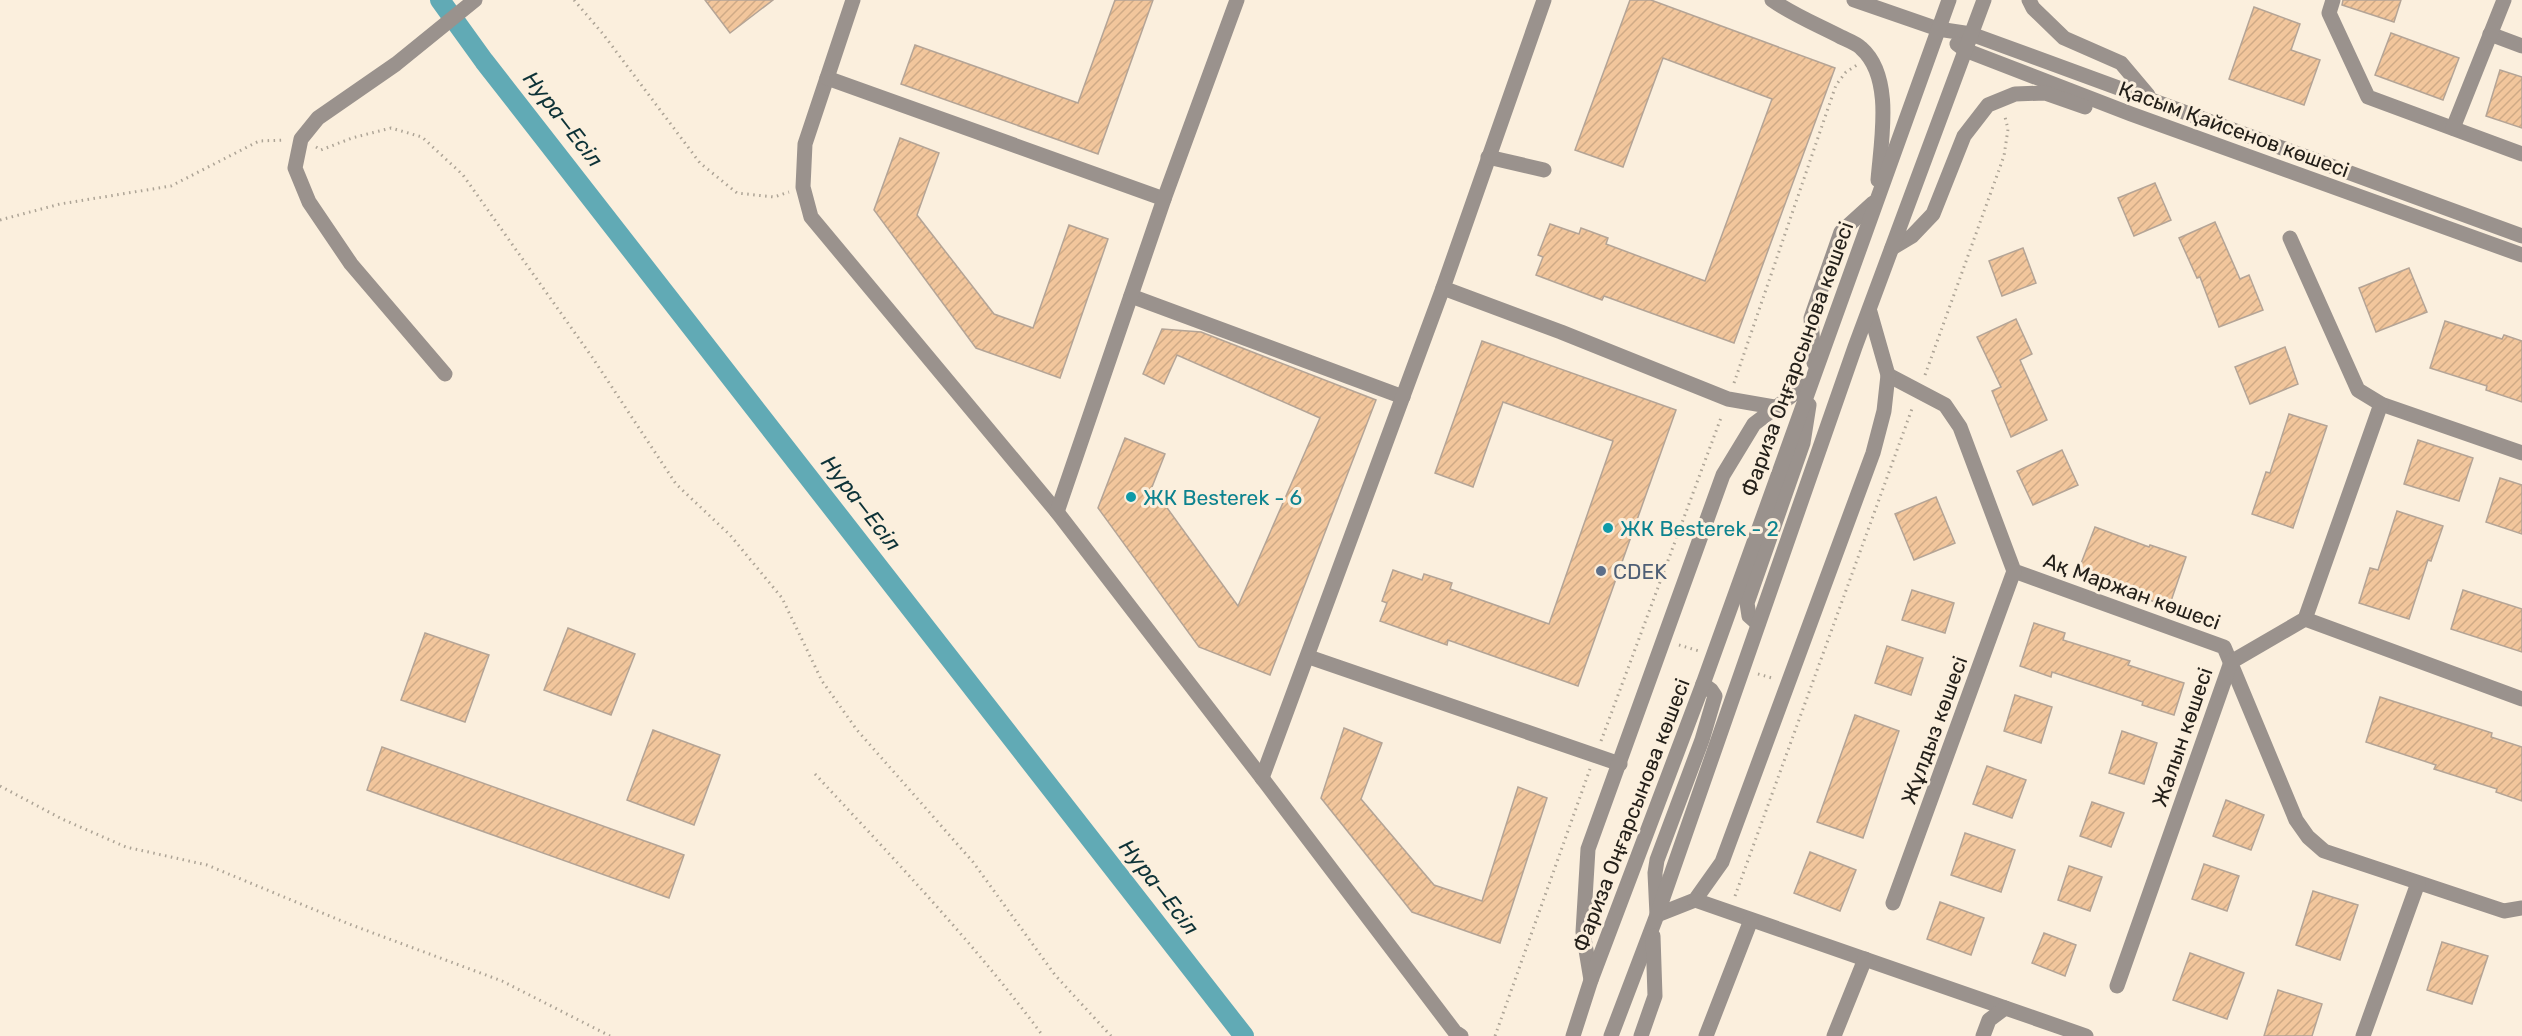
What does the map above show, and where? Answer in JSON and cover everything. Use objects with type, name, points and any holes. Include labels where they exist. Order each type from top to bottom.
[{"type":"street","points":[[445,374],[351,264],[309,202],[294,168],[301,139],[318,118],[396,64],[475,0]]},
{"type":"street","points":[[853,0],[804,144],[803,187],[811,217],[1056,512],[1263,778],[1455,1032],[1461,1036]]},
{"type":"street","points":[[1056,512],[1164,199],[1237,0]]},
{"type":"street","points":[[1263,778],[1443,288],[1544,0]]},
{"type":"street","points":[[1758,624],[1749,616],[1747,603],[1803,443],[1813,376],[1811,318],[1841,232],[1876,200],[1882,123],[1882,85],[1874,63],[1860,47],[1784,9],[1772,0]]},
{"type":"street","name":"Қасым Қайсенов көшесі","points":[[1854,0],[1938,29],[1971,34],[2522,236]]},
{"type":"street","name":"Фариза Оңғарсынова көшесі","points":[[1573,1036],[1591,980],[1703,684],[1949,0]]},
{"type":"street","points":[[1611,1036],[1655,921],[1892,248],[1984,0]]},
{"type":"street","points":[[2029,0],[2033,8],[2064,38],[2121,63],[2140,88],[2152,99]]},
{"type":"street","points":[[2333,0],[2329,14],[2368,97],[2522,154]]},
{"type":"street","points":[[2453,128],[2504,0]]},
{"type":"street","name":"Қасым Қайсенов көшесі","points":[[1938,29],[1965,50],[2131,114],[2522,255]]},
{"type":"street","points":[[2490,34],[2522,46]]},
{"type":"street","points":[[827,78],[1164,199]]},
{"type":"street","points":[[1892,248],[1912,236],[1933,214],[1964,136],[1988,105],[2015,94],[2045,93],[2108,115],[2131,114]]},
{"type":"street","points":[[1488,157],[1544,170]]},
{"type":"street","points":[[2290,238],[2358,390],[2381,405],[2522,453]]},
{"type":"street","points":[[1443,288],[1561,332],[1728,399],[1774,407]]},
{"type":"street","points":[[1131,296],[1403,397]]},
{"type":"street","points":[[1655,921],[1695,900],[1722,862],[1873,453],[1884,411],[1888,375],[1870,312]]},
{"type":"street","name":"Ақ Маржан көшесі","points":[[1888,375],[1945,405],[1960,427],[2014,571],[2224,647],[2296,820],[2308,837],[2324,851],[2504,911],[2522,908]]},
{"type":"street","points":[[1591,980],[1583,932],[1588,849],[1723,476],[1754,424],[1813,376]]},
{"type":"street","points":[[2381,405],[2305,619],[2522,699]]},
{"type":"street","name":"Жұлдыз көшесі","points":[[1893,903],[2014,571]]},
{"type":"street","name":"Жалын көшесі","points":[[2117,986],[2231,662],[2305,619]]},
{"type":"street","points":[[1309,657],[1620,764]]},
{"type":"street","points":[[1641,1036],[1655,996],[1655,873],[1657,860],[1702,740],[1715,696],[1703,684]]},
{"type":"street","points":[[2363,1036],[2418,883]]},
{"type":"street","points":[[1695,900],[2086,1036]]},
{"type":"street","points":[[1706,1036],[1751,920]]},
{"type":"street","points":[[1834,1036],[1865,959]]},
{"type":"street","points":[[1983,1036],[1989,1020],[2005,1008]]},
{"type":"path","points":[[574,0],[603,34],[700,163],[737,193],[774,197],[803,187]]},
{"type":"path","points":[[1495,1036],[1728,399],[1836,85],[1846,72],[1869,58]]},
{"type":"path","points":[[1729,912],[2004,156],[2008,129],[2001,100]]},
{"type":"path","points":[[0,220],[60,204],[171,186],[260,141],[301,139],[321,150],[352,138],[391,128],[422,137],[463,175],[592,357],[676,484],[730,536],[782,598],[822,681],[857,730],[973,862],[1055,975],[1111,1036]]},
{"type":"path","points":[[815,774],[962,933],[1043,1036]]},
{"type":"path","points":[[0,786],[62,819],[126,848],[207,865],[349,924],[502,981],[610,1036]]},
{"type":"building","points":[[705,0],[773,0],[730,33]]},
{"type":"building","points":[[1115,0],[1153,0],[1098,154],[901,84],[915,45],[1078,103]]},
{"type":"building","points":[[1630,0],[1651,0],[1835,68],[1734,343],[1604,296],[1602,300],[1536,275],[1543,257],[1538,255],[1550,224],[1579,234],[1581,228],[1608,238],[1606,244],[1705,281],[1772,99],[1663,58],[1623,167],[1575,150]]},
{"type":"building","points":[[2343,0],[2401,0],[2394,22],[2342,5]]},
{"type":"building","points":[[2254,7],[2300,24],[2291,50],[2320,60],[2304,105],[2229,79]]},
{"type":"building","points":[[2391,33],[2459,58],[2443,100],[2375,75]]},
{"type":"building","points":[[2500,70],[2522,77],[2522,128],[2486,116]]},
{"type":"building","points":[[900,138],[939,153],[917,215],[994,314],[1033,328],[1069,225],[1108,239],[1060,378],[976,348],[874,210]]},
{"type":"building","points":[[2155,183],[2171,220],[2134,236],[2118,198]]},
{"type":"building","points":[[2215,222],[2240,279],[2249,275],[2263,310],[2219,327],[2200,277],[2197,278],[2179,238]]},
{"type":"building","points":[[2023,248],[2036,283],[2002,296],[1989,261]]},
{"type":"building","points":[[2409,268],[2427,312],[2376,332],[2359,288]]},
{"type":"building","points":[[2016,319],[2032,354],[2020,360],[2047,420],[2011,437],[1992,391],[2001,387],[1977,337]]},
{"type":"building","points":[[2445,321],[2502,339],[2504,335],[2522,341],[2522,402],[2486,390],[2487,386],[2430,368]]},
{"type":"building","name":"ЖК Besterek - 6","points":[[1162,329],[1201,332],[1376,400],[1270,675],[1199,647],[1098,508],[1125,438],[1165,454],[1152,487],[1238,606],[1320,418],[1177,355],[1164,384],[1143,374]]},
{"type":"building","name":"ЖК Besterek - 2","points":[[1482,341],[1676,410],[1578,686],[1448,640],[1447,645],[1380,621],[1387,603],[1382,601],[1393,570],[1422,580],[1424,574],[1452,583],[1450,589],[1549,624],[1613,441],[1503,402],[1473,487],[1435,473]]},
{"type":"building","points":[[2285,347],[2298,384],[2250,404],[2235,367]]},
{"type":"building","points":[[2289,414],[2327,426],[2293,528],[2252,514],[2266,472],[2270,473]]},
{"type":"building","points":[[2418,440],[2473,458],[2459,501],[2404,484]]},
{"type":"building","points":[[2062,450],[2078,485],[2033,505],[2017,471]]},
{"type":"building","points":[[2500,478],[2522,485],[2522,534],[2486,522]]},
{"type":"building","points":[[1936,497],[1955,543],[1914,560],[1895,514]]},
{"type":"building","points":[[2397,511],[2443,526],[2431,561],[2428,560],[2409,619],[2359,603],[2370,568],[2378,570]]},
{"type":"building","points":[[2095,527],[2149,547],[2150,545],[2186,557],[2169,607],[2077,574]]},
{"type":"building","points":[[1912,590],[1954,603],[1945,633],[1902,620]]},
{"type":"building","points":[[2463,590],[2522,609],[2522,652],[2451,629]]},
{"type":"building","points":[[2034,623],[2065,633],[2063,640],[2130,661],[2128,665],[2184,683],[2174,715],[2142,705],[2143,702],[2052,672],[2051,677],[2020,666]]},
{"type":"building","points":[[568,628],[635,654],[611,715],[544,690]]},
{"type":"building","points":[[425,633],[489,655],[465,722],[401,700]]},
{"type":"building","points":[[1887,646],[1923,658],[1911,695],[1875,683]]},
{"type":"building","points":[[2015,695],[2052,707],[2041,743],[2004,731]]},
{"type":"building","points":[[2380,697],[2492,733],[2491,737],[2522,747],[2522,801],[2496,792],[2497,789],[2434,769],[2436,765],[2366,742]]},
{"type":"building","points":[[1855,715],[1899,731],[1863,838],[1817,822]]},
{"type":"building","points":[[1344,728],[1382,743],[1361,799],[1434,885],[1482,901],[1518,787],[1547,798],[1500,943],[1412,912],[1321,798]]},
{"type":"building","points":[[653,730],[720,755],[694,825],[627,800]]},
{"type":"building","points":[[2122,731],[2157,743],[2144,784],[2109,773]]},
{"type":"building","points":[[382,747],[684,855],[669,898],[367,790]]},
{"type":"building","points":[[1987,766],[2026,780],[2012,818],[1973,804]]},
{"type":"building","points":[[2226,800],[2264,815],[2251,850],[2213,836]]},
{"type":"building","points":[[2092,802],[2124,813],[2111,847],[2080,836]]},
{"type":"building","points":[[1965,833],[2015,850],[2001,892],[1951,875]]},
{"type":"building","points":[[1810,852],[1856,870],[1840,911],[1794,893]]},
{"type":"building","points":[[2204,864],[2239,876],[2227,911],[2192,899]]},
{"type":"building","points":[[2069,866],[2102,877],[2090,911],[2058,900]]},
{"type":"building","points":[[2313,891],[2358,905],[2340,960],[2296,945]]},
{"type":"building","points":[[1940,902],[1984,918],[1971,955],[1927,939]]},
{"type":"building","points":[[2044,933],[2076,945],[2065,976],[2032,963]]},
{"type":"building","points":[[2442,942],[2488,956],[2472,1004],[2427,990]]},
{"type":"building","points":[[2190,953],[2244,973],[2227,1019],[2173,1000]]},
{"type":"building","points":[[2278,990],[2322,1004],[2312,1036],[2264,1036]]},
{"type":"waterway","name":"Нура—Есіл","points":[[440,0],[484,61],[1244,1036]]},
{"type":"place","name":"ЖК Besterek - 6","points":[[1131,497]]},
{"type":"place","name":"ЖК Besterek - 2","points":[[1608,528]]},
{"type":"place","name":"CDEK","points":[[1601,571]]}]
